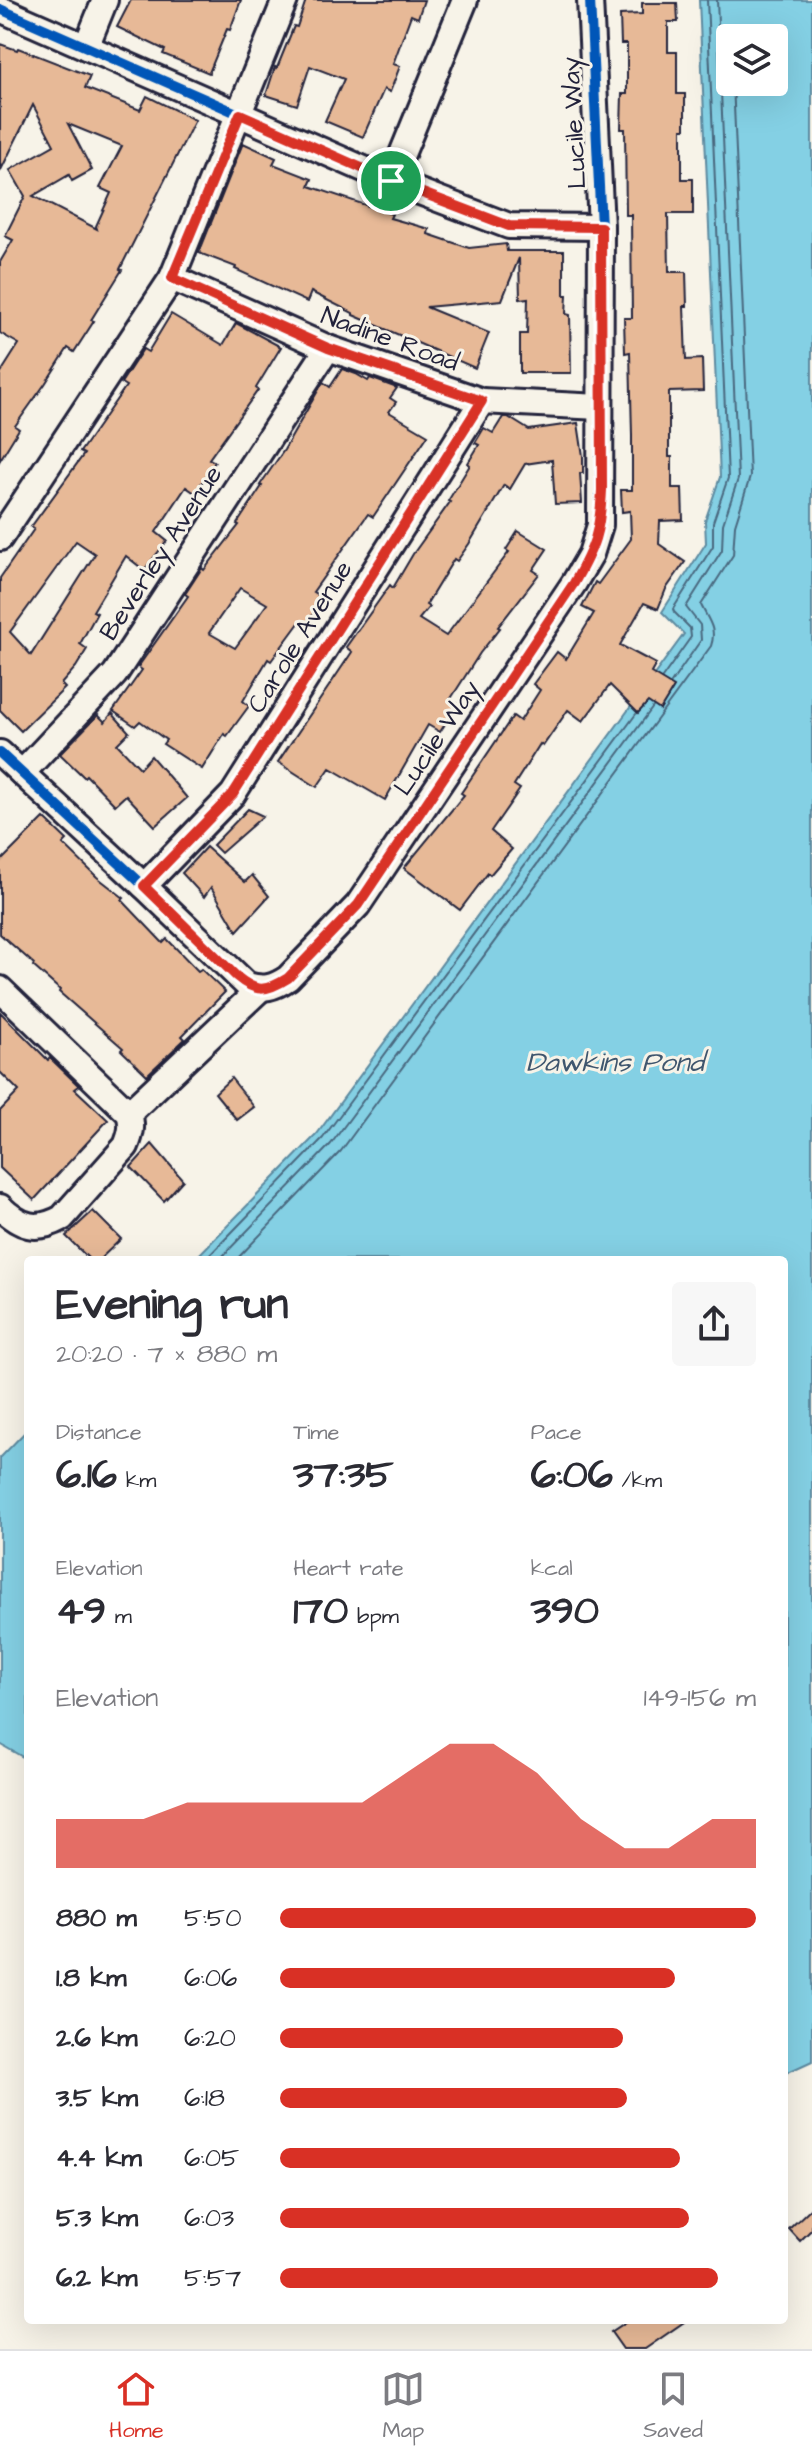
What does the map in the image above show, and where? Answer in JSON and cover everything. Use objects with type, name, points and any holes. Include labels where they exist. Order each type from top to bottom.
[{"type":"street","points":[[86,47],[105,0]]},
{"type":"street","points":[[0,538],[172,278],[285,0]]},
{"type":"street","points":[[391,181],[465,0]]},
{"type":"street","name":"Lucile Way","points":[[129,1113],[260,989],[274,987],[288,978],[358,905],[591,554],[600,525],[601,227],[590,0]]},
{"type":"street","points":[[0,9],[391,181],[509,226],[601,227]]},
{"type":"street","name":"Nadine Road","points":[[172,278],[328,348],[482,401],[600,407]]},
{"type":"street","name":"Beverley Avenue","points":[[22,773],[115,674],[328,348]]},
{"type":"street","name":"Carole Avenue","points":[[144,886],[233,794],[482,401]]},
{"type":"street","points":[[0,753],[236,976],[247,985],[260,989]]},
{"type":"street","points":[[0,989],[129,1113],[131,1130],[126,1146],[62,1218],[50,1224],[24,1225],[14,1221],[0,1207]]},
{"type":"water","name":"Dawkins Pond","points":[[699,0],[812,0],[812,2061],[788,2072],[788,1256],[198,1256],[317,1134],[684,634],[662,612],[706,543],[705,521],[720,477]]},
{"type":"water","points":[[24,1433],[24,1758],[0,1744],[0,1458]]},
{"type":"building","points":[[131,0],[241,0],[209,73],[163,54],[165,50],[117,27]]},
{"type":"building","points":[[306,0],[424,0],[418,18],[411,15],[393,64],[400,66],[390,92],[384,89],[363,137],[325,121],[344,79],[310,66],[297,105],[266,95],[275,67],[294,26],[297,27]]},
{"type":"building","points":[[642,3],[677,3],[678,22],[668,22],[668,52],[677,52],[677,94],[685,94],[682,179],[693,179],[693,214],[668,214],[669,272],[686,272],[686,360],[702,359],[703,391],[669,392],[672,488],[682,488],[683,520],[660,521],[659,544],[685,562],[666,589],[658,609],[644,603],[620,645],[656,664],[651,673],[674,687],[660,710],[648,702],[638,713],[610,685],[583,721],[568,710],[543,746],[540,744],[514,785],[520,789],[491,831],[512,849],[490,875],[488,873],[460,910],[404,868],[464,795],[461,793],[513,716],[520,721],[540,690],[533,684],[557,652],[566,659],[594,613],[582,607],[595,582],[598,584],[631,539],[630,511],[622,512],[621,490],[632,490],[630,352],[625,353],[624,318],[632,318],[631,215],[626,215],[625,129],[621,129],[622,94],[627,94],[627,44],[621,44],[620,15],[642,14]]},
{"type":"building","points":[[0,44],[90,76],[85,88],[140,110],[147,96],[195,120],[122,270],[91,320],[94,321],[74,352],[68,348],[15,426],[19,429],[0,460],[0,374],[19,344],[0,333],[0,262],[13,240],[5,236],[25,196],[10,170],[54,145],[33,105],[0,172]],"holes":[[[68,124],[122,146],[100,188],[111,193],[97,229],[33,196],[69,175],[72,181],[92,170]]]},
{"type":"building","points":[[243,143],[276,158],[273,164],[312,179],[309,186],[392,214],[390,218],[429,229],[428,234],[469,248],[506,244],[507,251],[564,251],[564,295],[567,295],[566,314],[570,315],[571,373],[520,373],[520,334],[527,334],[528,298],[520,299],[519,258],[502,300],[426,307],[489,333],[475,368],[353,315],[311,292],[307,302],[236,267],[199,253]]},
{"type":"building","points":[[171,314],[223,345],[236,323],[281,347],[256,388],[258,390],[209,459],[215,462],[195,493],[186,487],[156,532],[167,541],[144,570],[126,556],[93,611],[97,613],[80,644],[87,649],[61,684],[65,688],[21,731],[0,710],[0,578],[34,529],[31,527],[84,454],[80,452],[126,386],[121,383],[143,349],[148,352]],"holes":[[[76,541],[95,554],[31,655],[10,632]]]},
{"type":"building","points":[[342,369],[368,381],[370,378],[397,388],[390,398],[396,402],[389,412],[428,435],[373,517],[368,514],[313,592],[323,598],[305,627],[299,623],[271,661],[268,659],[243,701],[249,706],[227,736],[224,734],[202,769],[163,744],[166,740],[140,721],[135,726],[113,711],[142,670],[138,667],[188,596],[185,594],[202,568],[204,570],[239,525],[323,382],[330,387]],"holes":[[[240,588],[267,604],[235,648],[209,633]]]},
{"type":"building","points":[[503,417],[529,430],[578,423],[583,456],[583,473],[580,473],[582,503],[555,504],[552,460],[525,464],[510,489],[504,485],[469,544],[457,561],[454,559],[426,605],[429,607],[419,619],[446,636],[509,552],[506,550],[518,531],[547,549],[533,570],[539,574],[498,627],[450,700],[458,704],[440,732],[428,725],[385,800],[330,768],[317,787],[278,762],[352,652],[346,647],[390,585],[393,588],[450,502],[470,465],[468,463],[479,445],[475,443],[484,428],[493,433]]},
{"type":"building","points":[[112,713],[129,732],[117,744],[140,768],[151,756],[187,798],[155,826],[126,795],[115,805],[60,754],[98,715],[105,722]]},
{"type":"building","points":[[248,809],[263,816],[221,853],[213,845]]},
{"type":"building","points":[[44,818],[67,840],[63,844],[124,898],[122,900],[163,943],[167,939],[198,971],[201,969],[225,992],[182,1036],[185,1039],[147,1075],[121,1050],[123,1048],[59,992],[34,964],[0,934],[0,862]]},
{"type":"building","points":[[206,847],[245,882],[252,875],[269,896],[237,931],[211,887],[204,897],[182,873]]},
{"type":"building","points":[[0,1012],[79,1086],[75,1089],[108,1120],[34,1200],[0,1168],[0,1111],[19,1091],[0,1072]]},
{"type":"building","points":[[231,1078],[254,1107],[237,1120],[215,1093]]},
{"type":"building","points":[[152,1144],[183,1180],[164,1201],[131,1167]]},
{"type":"building","points":[[93,1211],[121,1239],[103,1256],[86,1256],[66,1236]]},
{"type":"building","points":[[812,2207],[812,2229],[800,2241],[789,2229]]},
{"type":"building","points":[[623,2324],[681,2324],[645,2349],[623,2349],[611,2332]]},
{"type":"cycle path","points":[[0,753],[247,985],[268,987],[288,978],[358,905],[574,583],[591,554],[600,525],[601,227],[590,0]]},
{"type":"cycle path","points":[[0,9],[391,181],[509,226],[601,227]]},
{"type":"route","points":[[240,114],[391,181],[509,226],[601,227],[600,525],[591,554],[574,583],[358,905],[288,978],[274,987],[260,989],[247,985],[236,976],[144,886],[233,794],[482,401],[328,348],[172,278],[240,114]]}]
